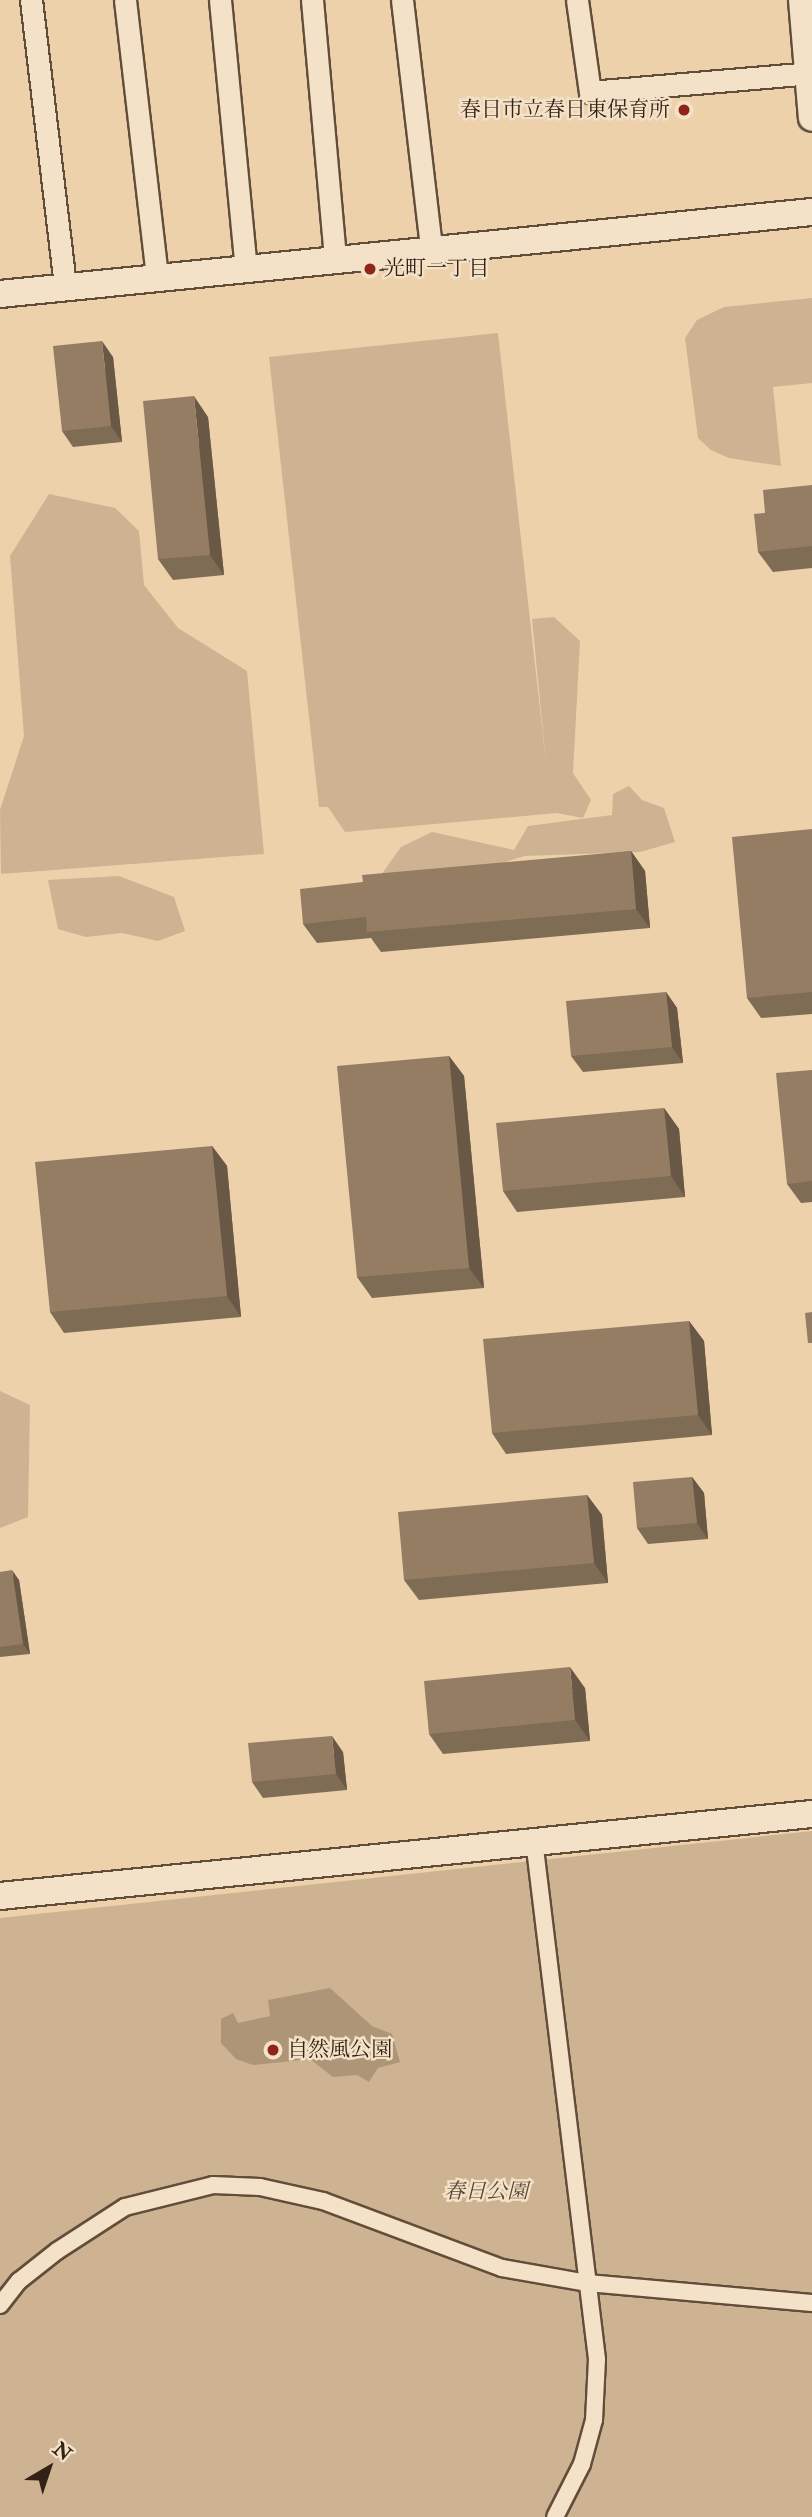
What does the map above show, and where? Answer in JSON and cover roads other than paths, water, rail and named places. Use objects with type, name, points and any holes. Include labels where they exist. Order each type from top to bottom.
[{"type":"street","points":[[31,0],[65,286]]},
{"type":"street","points":[[125,0],[157,278]]},
{"type":"street","points":[[220,0],[246,269]]},
{"type":"street","points":[[312,0],[335,258]]},
{"type":"street","points":[[402,0],[431,248]]},
{"type":"street","points":[[578,0],[590,92],[810,73]]},
{"type":"street","points":[[802,0],[812,118]]},
{"type":"street","points":[[0,294],[431,248],[812,212]]},
{"type":"street","points":[[0,1896],[812,1814]]},
{"type":"street","points":[[534,1840],[597,2358],[594,2420],[582,2464],[555,2517]]},
{"type":"street","points":[[0,2305],[19,2281],[57,2251],[125,2207],[214,2185],[260,2187],[323,2200],[502,2268],[587,2283],[812,2303]]},
{"type":"place","name":"春日市立春日東保育所","points":[[684,110]]},
{"type":"place","name":"光町一丁目","points":[[370,269]]},
{"type":"place","name":"自然風公園","points":[[273,2050]]},
{"type":"park label","name":"春日公園","points":[[486,2192]]}]
